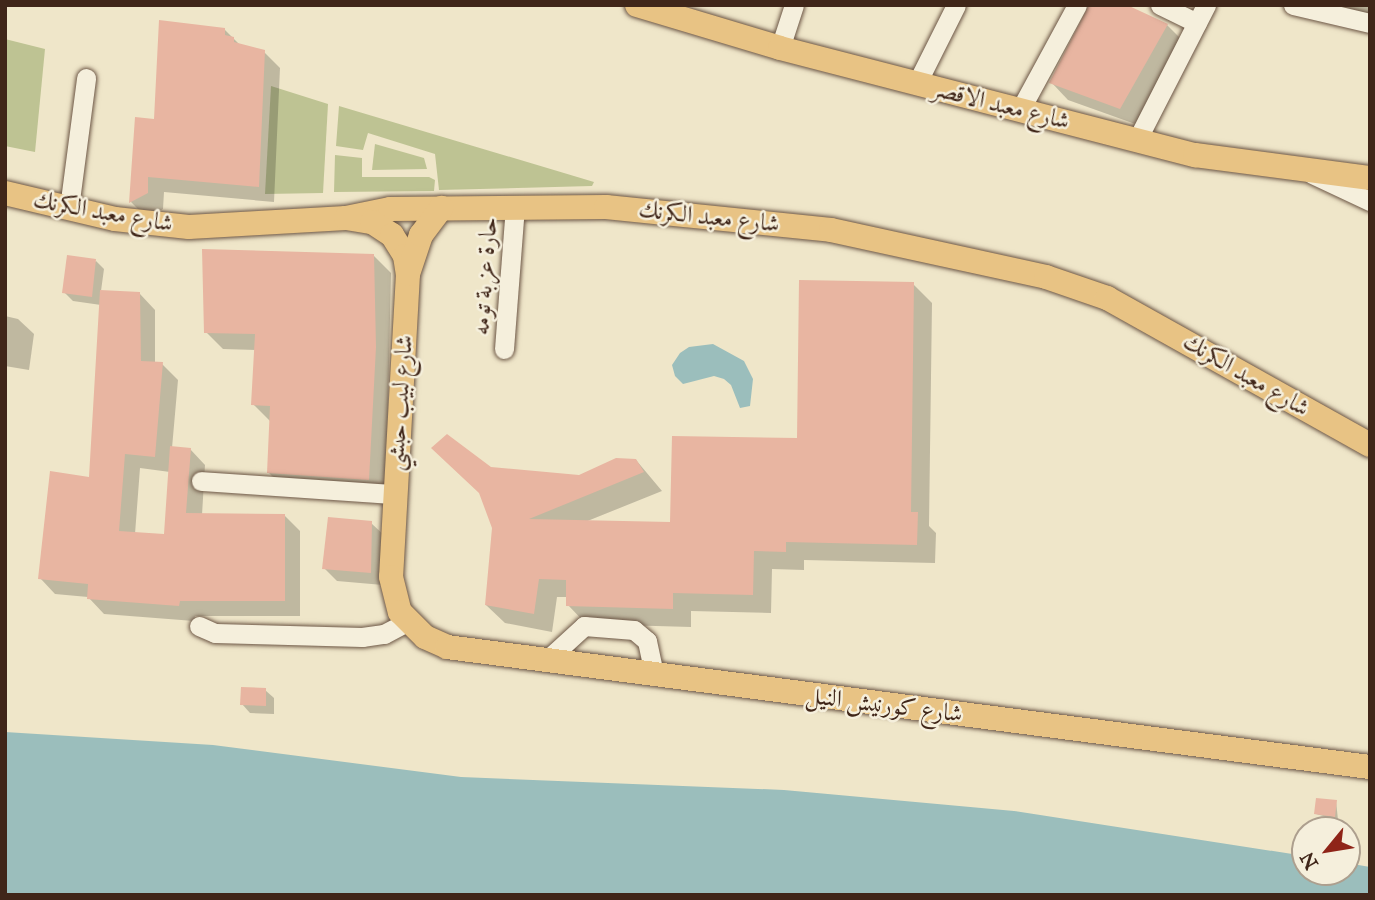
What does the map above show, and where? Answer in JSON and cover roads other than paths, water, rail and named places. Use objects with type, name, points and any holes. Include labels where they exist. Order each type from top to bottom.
[{"type":"main road","name":"شارع معبد الاقصر","points":[[637,5],[689,14],[780,48],[1137,140],[1312,174],[1369,192]]},
{"type":"main road","name":"شارع معبد الكرنك","points":[[5,193],[69,208],[189,227],[346,218],[390,209],[515,207],[648,209],[831,230],[1046,277],[1136,312],[1370,445]]},
{"type":"main road","points":[[408,274],[421,234],[441,208]]},
{"type":"main road","name":"شارع لبيب حبشي","points":[[346,218],[372,222],[392,235],[405,256],[408,274],[391,577],[395,600],[407,622]]},
{"type":"main road","name":"شارع كورنيش النيل","points":[[407,622],[425,638],[447,647],[1370,767]]},
{"type":"street","points":[[780,48],[794,5]]},
{"type":"street","points":[[917,83],[956,5]]},
{"type":"street","points":[[1020,110],[1077,5]]},
{"type":"street","points":[[1160,5],[1197,23]]},
{"type":"street","points":[[1137,140],[1206,5]]},
{"type":"street","points":[[1293,5],[1370,23]]},
{"type":"street","points":[[69,208],[86,78]]},
{"type":"street","name":"حارة عزبة تومه","points":[[504,349],[515,207]]},
{"type":"street","points":[[201,481],[394,494]]},
{"type":"street","points":[[199,626],[215,633],[362,637],[384,634],[407,622]]},
{"type":"street","points":[[548,659],[584,626],[634,630],[647,641],[654,674]]},
{"type":"water","points":[[713,344],[744,361],[753,379],[750,406],[740,408],[731,385],[724,379],[714,376],[683,384],[675,376],[672,365],[680,353],[689,347]]},
{"type":"water","points":[[5,732],[213,745],[461,777],[784,790],[1014,811],[1291,854],[1291,886],[1361,886],[1361,865],[1370,867],[1370,895],[5,895]]}]
